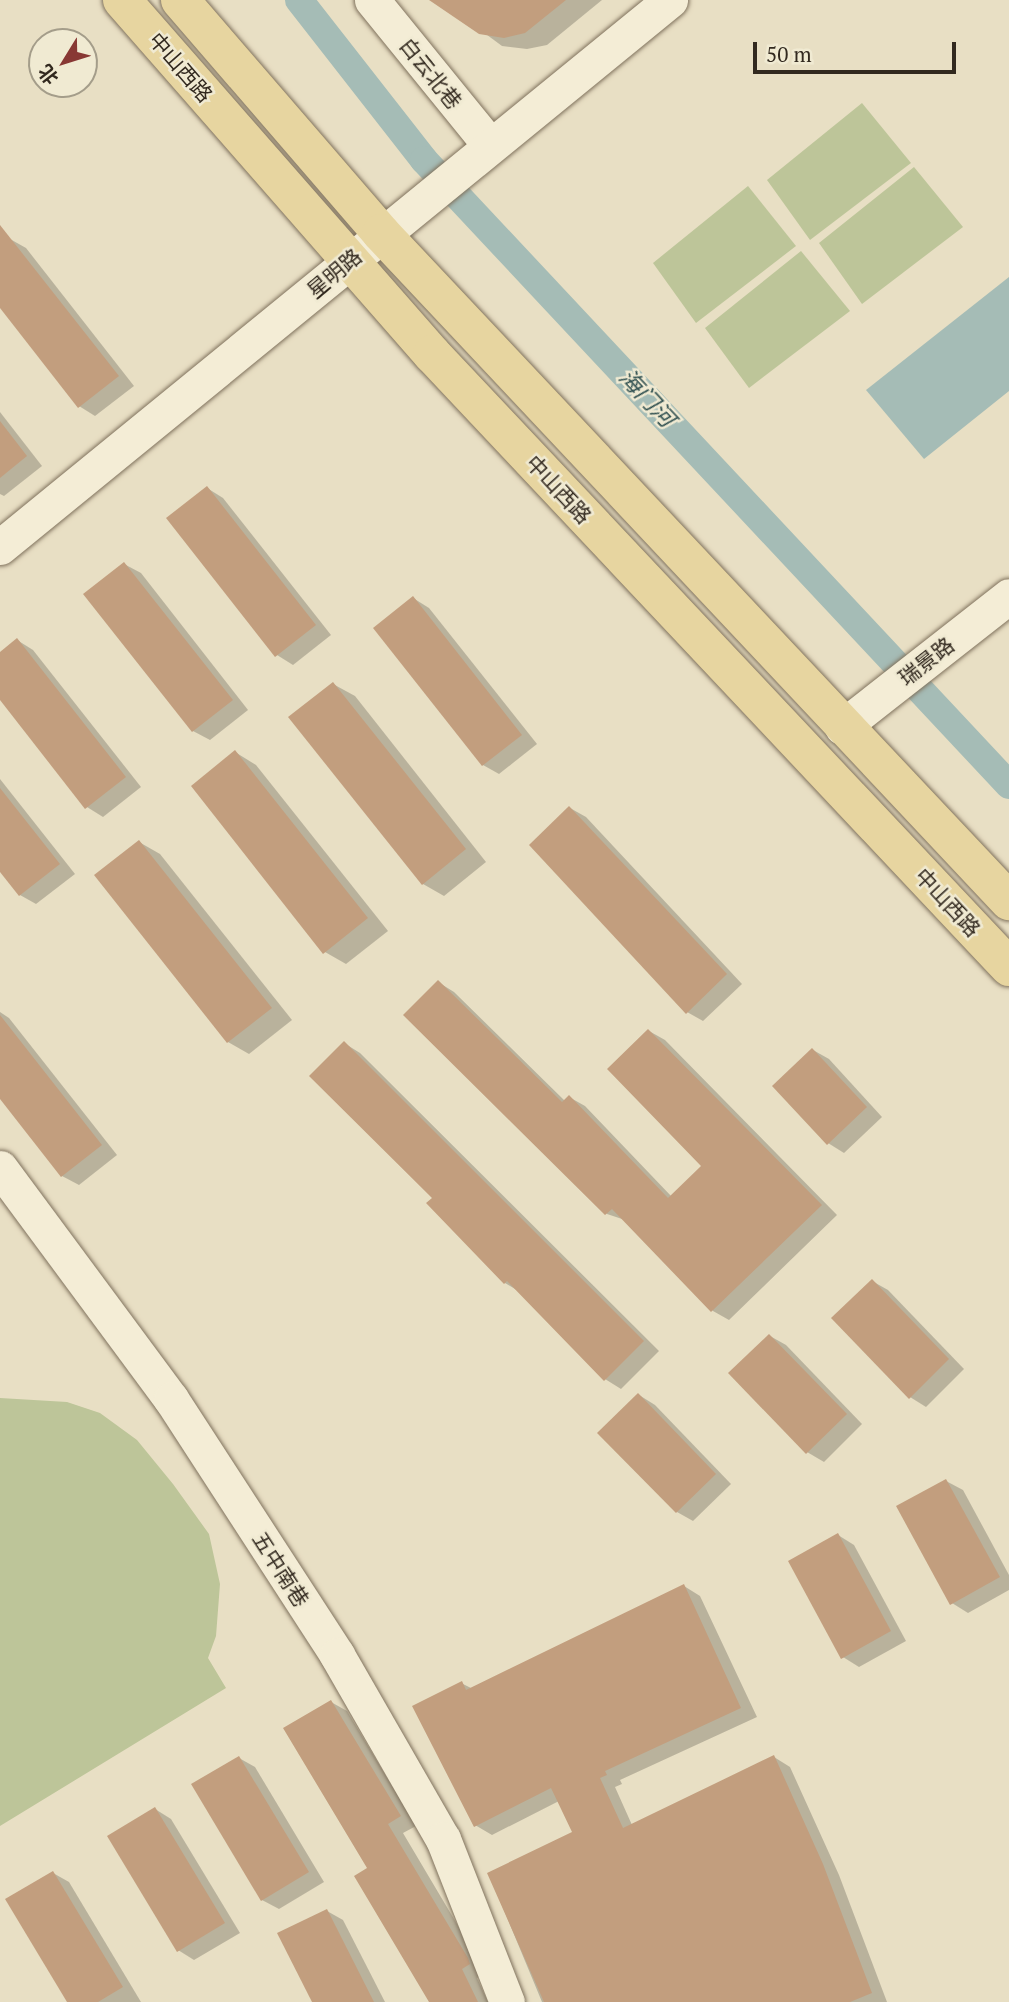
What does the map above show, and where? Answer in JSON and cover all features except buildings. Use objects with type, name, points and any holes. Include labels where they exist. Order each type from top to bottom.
[{"type":"main road","name":"中山西路","points":[[122,0],[349,260],[1009,967]]},
{"type":"main road","name":"中山西路","points":[[180,0],[390,226],[856,715],[1009,901]]},
{"type":"street","name":"白云北巷","points":[[372,0],[490,145]]},
{"type":"street","name":"星明路","points":[[0,547],[670,0]]},
{"type":"street","name":"瑞景路","points":[[856,715],[1009,596]]},
{"type":"street","name":"五中南巷","points":[[0,1168],[171,1399],[337,1655],[443,1839],[506,2002]]},
{"type":"green space","points":[[862,103],[911,163],[810,240],[767,180]]},
{"type":"green space","points":[[914,167],[963,227],[862,304],[819,243]]},
{"type":"green space","points":[[748,186],[796,246],[696,323],[653,263]]},
{"type":"green space","points":[[801,251],[850,311],[749,388],[705,328]]},
{"type":"green space","points":[[0,1398],[67,1402],[100,1413],[137,1440],[173,1484],[209,1534],[220,1584],[216,1636],[208,1658],[226,1688],[0,1826]]},
{"type":"water","points":[[1009,277],[1009,391],[924,459],[866,390]]},
{"type":"waterway","name":"海门河","points":[[299,0],[424,160],[1009,785]]}]
